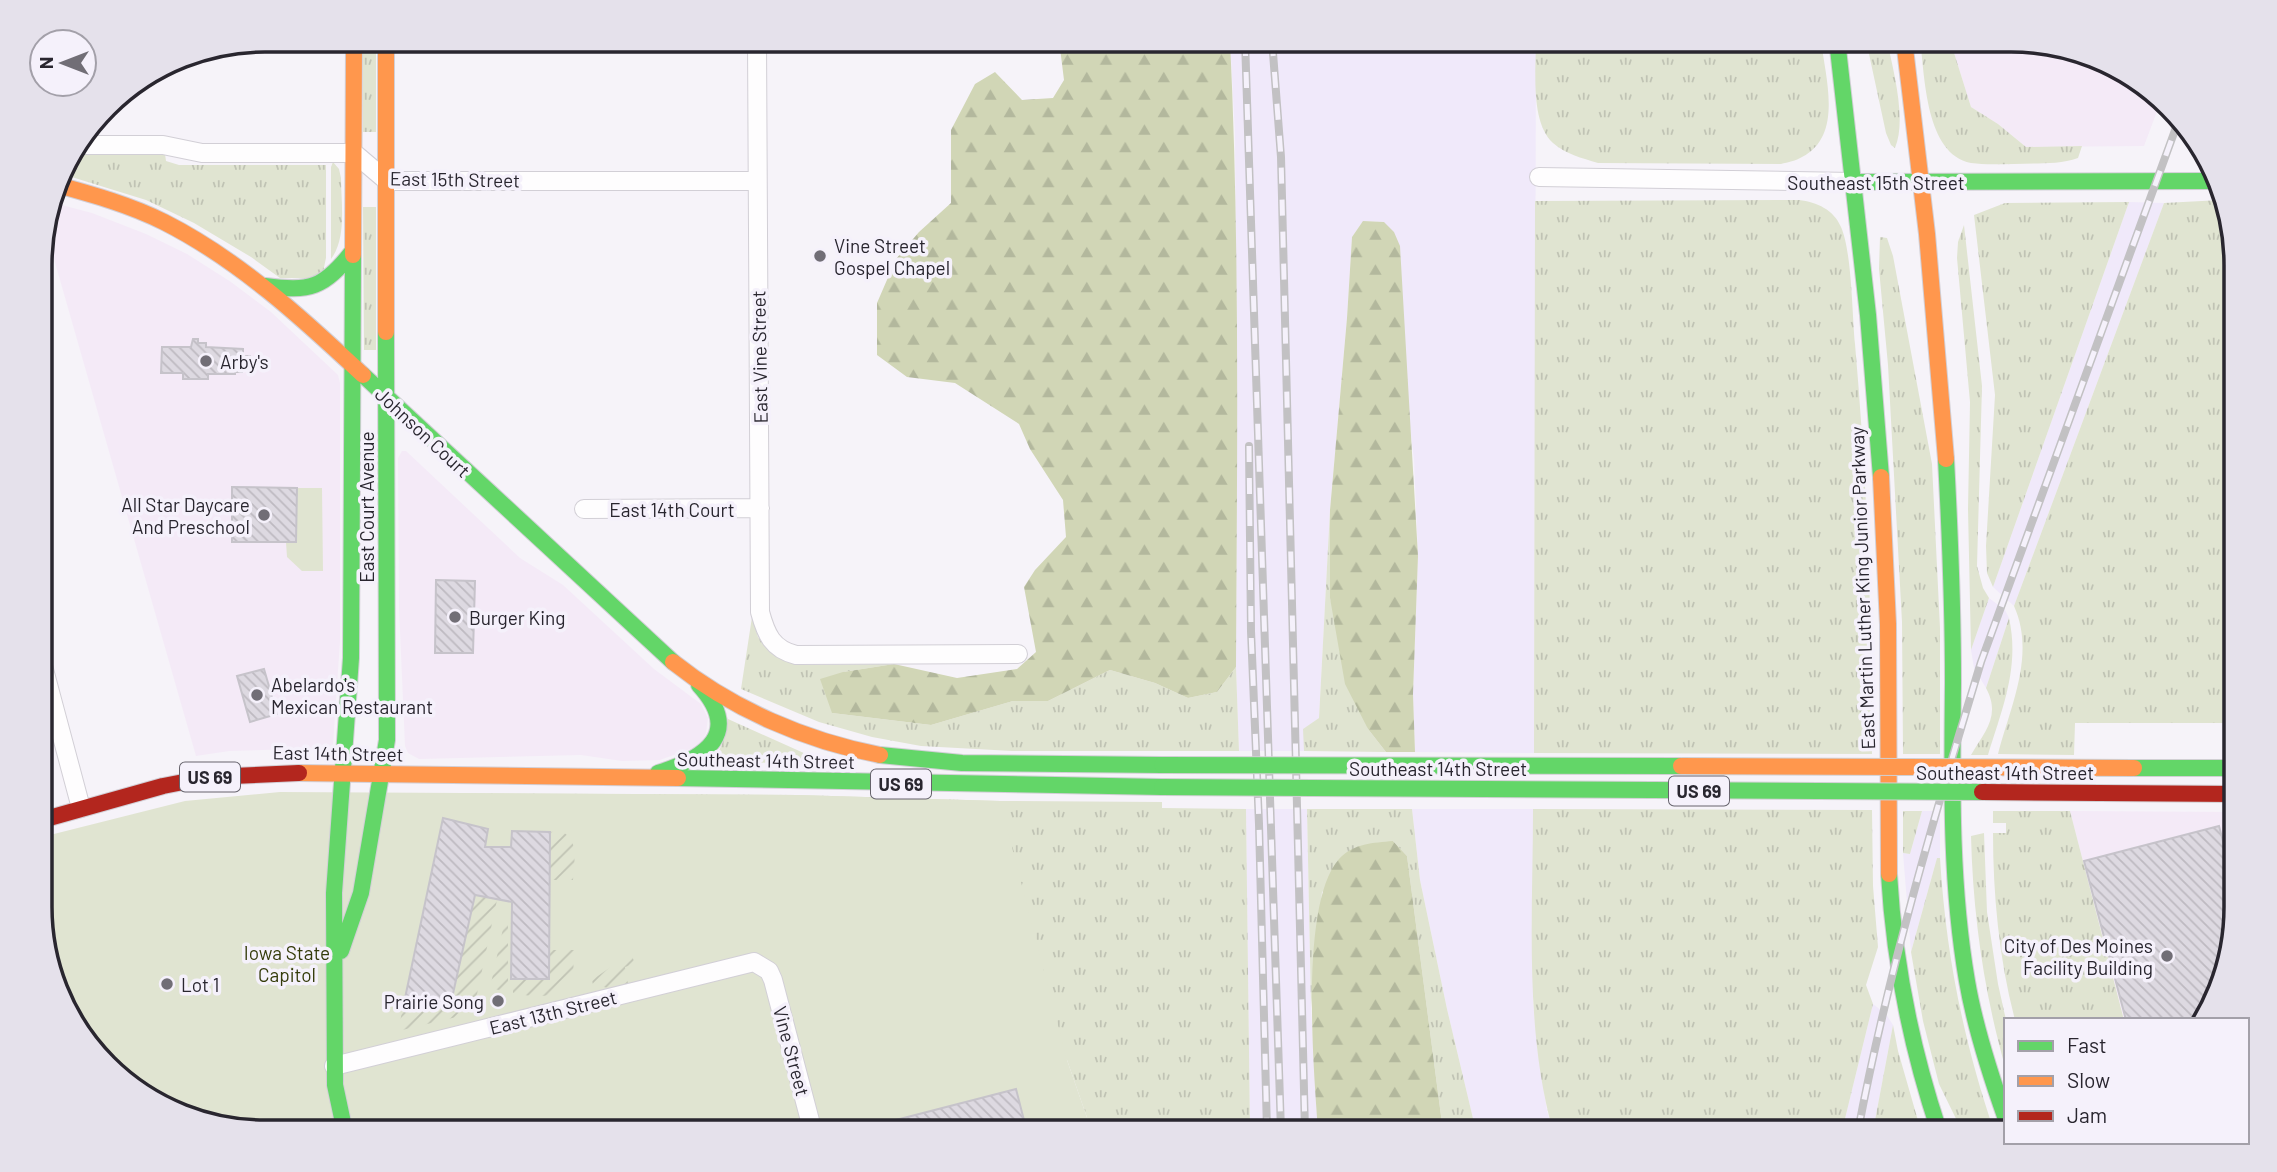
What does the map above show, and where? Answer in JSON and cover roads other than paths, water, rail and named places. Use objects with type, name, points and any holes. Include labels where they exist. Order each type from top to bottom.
[{"type":"main road","name":"East Martin Luther King Junior Parkway","points":[[1838,52],[1869,317],[1880,448],[1887,591],[1889,866],[1892,919],[1909,1026],[1935,1119]]},
{"type":"main road","points":[[1906,52],[1922,182],[1947,450],[1956,882],[1964,961],[1973,1012],[1988,1069],[2004,1113]]},
{"type":"main road","name":"East Court Avenue","points":[[342,1120],[334,1066],[334,893],[351,658],[354,53]]},
{"type":"main road","name":"East Court Avenue","points":[[336,967],[360,893],[383,775],[387,740],[386,53]]},
{"type":"main road","name":"Southeast 15th Street","points":[[1854,182],[2206,181]]},
{"type":"main road","name":"Johnson Court","points":[[68,188],[120,203],[173,226],[265,286],[640,634],[688,674]]},
{"type":"main road","points":[[265,286],[296,290],[319,285],[330,279],[352,252]]},
{"type":"main road","points":[[639,778],[682,766],[699,756],[716,737],[720,720],[714,702],[688,674]]},
{"type":"main road","name":"Southeast 14th Street","points":[[688,674],[778,723],[823,741],[870,754],[966,764],[2224,768]]},
{"type":"main road","name":"East 14th Street","points":[[52,817],[163,786],[209,778],[271,773],[639,778]]},
{"type":"main road","name":"Southeast 14th Street","points":[[639,778],[1162,788],[2224,794]]},
{"type":"street","name":"East Vine Street","points":[[757,53],[760,612],[766,632],[772,643],[785,652],[796,655],[1018,654]]},
{"type":"street","points":[[90,145],[163,145],[202,153],[354,153]]},
{"type":"street","name":"East 15th Street","points":[[354,153],[387,181],[757,181]]},
{"type":"street","name":"Southeast 15th Street","points":[[1539,177],[1854,182]]},
{"type":"street","name":"East 14th Court","points":[[584,509],[760,508]]},
{"type":"street","points":[[52,701],[81,808]]},
{"type":"street","name":"East 13th Street","points":[[334,1066],[754,962],[769,971]]},
{"type":"street","name":"Vine Street","points":[[769,971],[810,1120]]},
{"type":"railway","points":[[1245,52],[1281,1119]]},
{"type":"railway","points":[[1273,52],[1281,157],[1305,1119]]},
{"type":"railway","points":[[1860,1119],[1898,954],[1929,837],[1981,662],[2175,129]]},
{"type":"railway","points":[[1249,446],[1251,631],[1267,1119]]},
{"type":"place","name":"Vine Street Gospel Chapel","points":[[820,256]]},
{"type":"place","name":"Arby's","points":[[206,361]]},
{"type":"place","name":"All Star Daycare And Preschool","points":[[264,515]]},
{"type":"place","name":"Burger King","points":[[455,617]]},
{"type":"place","name":"Abelardo's Mexican Restaurant","points":[[257,695]]},
{"type":"place","name":"City of Des Moines Facility Building","points":[[2167,956]]},
{"type":"place","name":"Lot 1","points":[[167,984]]},
{"type":"place","name":"Prairie Song","points":[[498,1001]]},
{"type":"park label","name":"Iowa State Capitol","points":[[287,963]]}]
